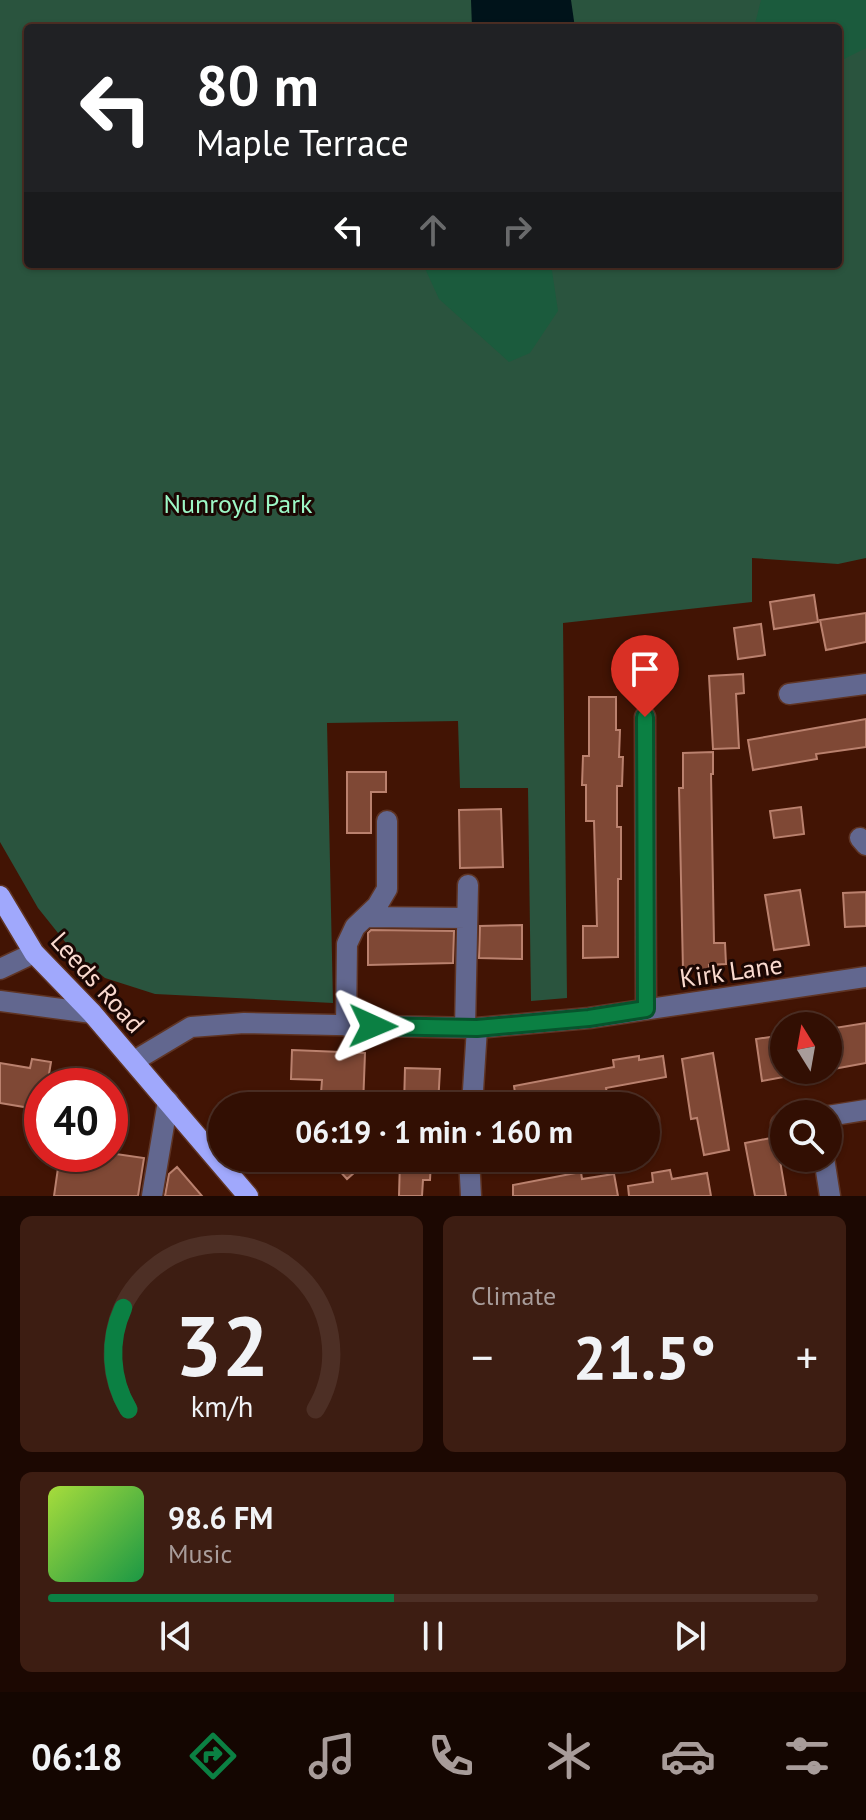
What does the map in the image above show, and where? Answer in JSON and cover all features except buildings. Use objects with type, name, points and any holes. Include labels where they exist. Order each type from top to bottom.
[{"type":"main road","name":"Leeds Road","points":[[0,896],[34,953],[92,1013],[248,1196]]},
{"type":"street","points":[[789,694],[866,684]]},
{"type":"street","points":[[645,717],[646,1009]]},
{"type":"street","points":[[346,1026],[347,944],[355,927],[387,889],[387,821]]},
{"type":"street","points":[[468,885],[472,1092]]},
{"type":"street","points":[[366,917],[467,918]]},
{"type":"street","points":[[0,969],[34,953]]},
{"type":"street","name":"Kirk Lane","points":[[134,1061],[191,1027],[244,1023],[471,1028],[589,1018],[866,977]]},
{"type":"street","points":[[0,1001],[92,1013]]},
{"type":"street","points":[[152,1196],[168,1101]]},
{"type":"street","points":[[842,1114],[866,1110]]},
{"type":"street","points":[[470,1172],[471,1196]]},
{"type":"street","points":[[826,1172],[830,1196]]},
{"type":"green space","name":"Nunroyd Park","points":[[0,0],[866,0],[866,558],[838,564],[752,558],[752,602],[563,623],[567,998],[531,1001],[528,788],[460,788],[458,721],[327,723],[333,1003],[155,994],[105,978],[74,953],[38,908],[0,842]]},
{"type":"green space","points":[[761,0],[866,0],[866,48],[842,60],[842,24],[755,24]]},
{"type":"green space","points":[[425,268],[552,268],[558,311],[530,353],[509,362],[439,299]]},
{"type":"shaded area","points":[[471,0],[571,0],[574,24],[472,24]]},
{"type":"route","points":[[373,1026],[477,1028],[589,1018],[646,1009],[645,717]]}]
